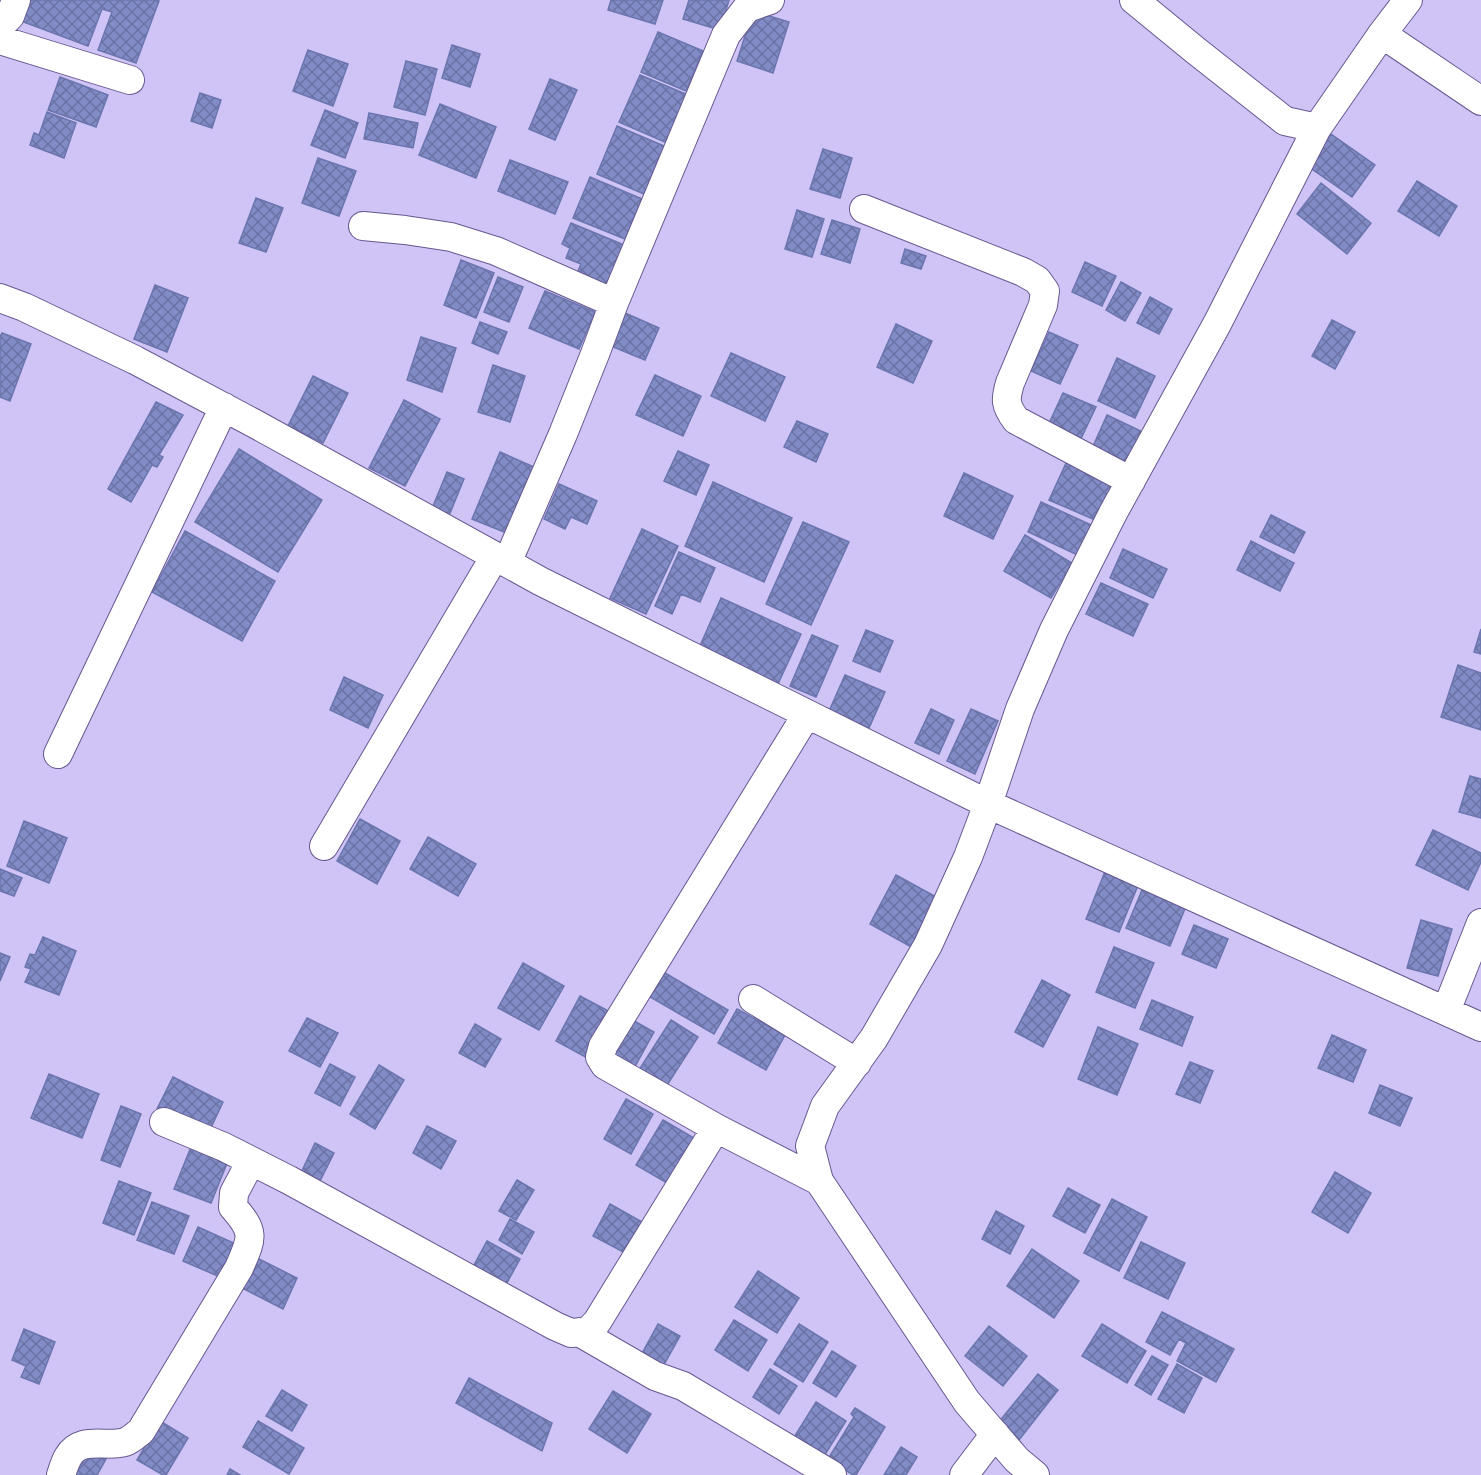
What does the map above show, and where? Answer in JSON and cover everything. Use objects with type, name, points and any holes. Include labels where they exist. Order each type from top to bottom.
[{"type":"street","points":[[0,26],[10,16],[16,0]]},
{"type":"street","points":[[324,846],[501,560],[563,434],[614,303],[726,35],[747,8],[771,0]]},
{"type":"street","points":[[1134,0],[1285,121],[1317,128]]},
{"type":"street","points":[[1035,1475],[1017,1460],[967,1402],[819,1181],[810,1146],[825,1106],[874,1038],[928,945],[968,857],[1020,709],[1054,630],[1113,513],[1216,324],[1317,128],[1408,0]]},
{"type":"street","points":[[1382,34],[1481,101]]},
{"type":"street","points":[[0,40],[130,80]]},
{"type":"street","points":[[864,209],[1037,280],[1045,291],[1043,305],[1010,383],[1007,408],[1016,420],[1131,481]]},
{"type":"street","points":[[363,226],[451,237],[496,251],[614,303]]},
{"type":"street","points":[[0,298],[24,307],[135,360],[550,586],[988,804],[1481,1027]]},
{"type":"street","points":[[58,754],[224,407]]},
{"type":"street","points":[[807,714],[603,1046],[600,1057],[605,1065],[716,1128],[819,1181]]},
{"type":"street","points":[[1446,1011],[1481,923]]},
{"type":"street","points":[[753,999],[857,1063]]},
{"type":"street","points":[[164,1122],[224,1147],[289,1180],[571,1333],[587,1332],[597,1322],[716,1128]]},
{"type":"street","points":[[61,1475],[68,1456],[77,1447],[90,1443],[127,1442],[141,1431],[239,1268],[248,1246],[250,1232],[233,1207],[234,1193],[251,1161]]},
{"type":"street","points":[[579,1332],[655,1376],[683,1386],[832,1475]]},
{"type":"street","points":[[964,1475],[995,1434]]},
{"type":"building","points":[[29,0],[159,1],[136,63],[98,50],[112,12],[102,9],[88,46],[21,21]]},
{"type":"building","points":[[611,0],[663,0],[655,24],[608,10]]},
{"type":"building","points":[[689,0],[729,0],[720,30],[683,19]]},
{"type":"building","points":[[753,11],[789,22],[773,73],[737,61]]},
{"type":"building","points":[[658,32],[703,51],[686,91],[641,72]]},
{"type":"building","points":[[452,45],[480,54],[470,87],[442,78]]},
{"type":"building","points":[[308,50],[348,64],[333,106],[293,91]]},
{"type":"building","points":[[406,61],[437,69],[425,115],[394,107]]},
{"type":"building","points":[[640,75],[688,95],[667,143],[619,122]]},
{"type":"building","points":[[60,77],[108,95],[96,127],[48,110]]},
{"type":"building","points":[[550,79],[577,90],[555,140],[529,129]]},
{"type":"building","points":[[200,93],[221,100],[212,128],[191,121]]},
{"type":"building","points":[[440,104],[496,127],[476,178],[419,155]]},
{"type":"building","points":[[325,110],[358,123],[345,158],[311,145]]},
{"type":"building","points":[[47,112],[76,123],[64,158],[30,145],[34,133],[39,135]]},
{"type":"building","points":[[369,113],[418,123],[413,148],[364,139]]},
{"type":"building","points":[[617,126],[664,146],[644,194],[597,174]]},
{"type":"building","points":[[1331,134],[1375,165],[1352,197],[1309,167]]},
{"type":"building","points":[[823,149],[852,158],[840,198],[810,189]]},
{"type":"building","points":[[318,158],[356,171],[339,216],[302,203]]},
{"type":"building","points":[[510,160],[568,182],[555,214],[498,191]]},
{"type":"building","points":[[590,177],[642,199],[625,239],[573,218]]},
{"type":"building","points":[[1417,181],[1457,206],[1439,236],[1398,211]]},
{"type":"building","points":[[1321,183],[1371,223],[1347,254],[1297,214]]},
{"type":"building","points":[[256,198],[283,208],[266,252],[239,243]]},
{"type":"building","points":[[797,210],[824,219],[812,257],[785,249]]},
{"type":"building","points":[[832,220],[860,229],[850,263],[821,254]]},
{"type":"building","points":[[571,223],[624,245],[605,291],[575,278],[581,264],[566,258],[570,248],[562,244]]},
{"type":"building","points":[[905,249],[926,256],[921,269],[901,263]]},
{"type":"building","points":[[461,260],[494,273],[476,318],[444,305]]},
{"type":"building","points":[[1085,262],[1116,276],[1102,306],[1072,292]]},
{"type":"building","points":[[498,277],[523,287],[509,322],[484,312]]},
{"type":"building","points":[[1121,282],[1141,293],[1125,321],[1106,310]]},
{"type":"building","points":[[155,285],[188,298],[167,352],[134,339]]},
{"type":"building","points":[[545,291],[595,312],[579,349],[529,328]]},
{"type":"building","points":[[1150,297],[1172,309],[1159,334],[1137,323]]},
{"type":"building","points":[[625,313],[659,328],[645,360],[611,346]]},
{"type":"building","points":[[1332,320],[1355,332],[1335,369],[1312,356]]},
{"type":"building","points":[[480,322],[507,332],[498,354],[472,343]]},
{"type":"building","points":[[896,324],[932,341],[913,383],[877,367]]},
{"type":"building","points":[[1049,332],[1078,345],[1060,384],[1031,371]]},
{"type":"building","points":[[2,333],[31,344],[10,401],[0,397],[0,337]]},
{"type":"building","points":[[421,337],[456,348],[442,392],[407,380]]},
{"type":"building","points":[[731,353],[785,377],[765,421],[711,396]]},
{"type":"building","points":[[1117,358],[1155,376],[1135,418],[1098,401]]},
{"type":"building","points":[[493,365],[525,376],[510,422],[478,412]]},
{"type":"building","points":[[655,375],[701,396],[683,436],[636,415]]},
{"type":"building","points":[[313,376],[348,393],[323,443],[288,426]]},
{"type":"building","points":[[1063,393],[1096,407],[1078,445],[1046,430]]},
{"type":"building","points":[[404,400],[440,419],[405,486],[369,468]]},
{"type":"building","points":[[156,402],[183,415],[159,455],[163,457],[157,467],[152,465],[131,502],[108,489]]},
{"type":"building","points":[[1107,415],[1145,433],[1127,472],[1089,455]]},
{"type":"building","points":[[797,421],[828,434],[816,462],[784,447]]},
{"type":"building","points":[[239,449],[322,500],[278,572],[195,522]]},
{"type":"building","points":[[678,451],[709,465],[696,495],[664,481]]},
{"type":"building","points":[[500,452],[536,468],[509,534],[472,519]]},
{"type":"building","points":[[1067,461],[1120,485],[1102,523],[1049,500]]},
{"type":"building","points":[[447,472],[464,479],[448,518],[431,511]]},
{"type":"building","points":[[964,473],[1013,496],[993,539],[944,516]]},
{"type":"building","points":[[713,482],[792,518],[764,582],[685,546]]},
{"type":"building","points":[[559,484],[597,501],[587,524],[571,517],[565,529],[544,519]]},
{"type":"building","points":[[1041,502],[1098,528],[1084,558],[1028,532]]},
{"type":"building","points":[[1271,515],[1305,532],[1294,553],[1260,537]]},
{"type":"building","points":[[803,522],[849,542],[811,625],[766,604]]},
{"type":"building","points":[[642,529],[678,546],[646,614],[610,598]]},
{"type":"building","points":[[185,531],[275,581],[242,641],[152,592]]},
{"type":"building","points":[[1025,535],[1072,563],[1051,598],[1004,571]]},
{"type":"building","points":[[1251,541],[1294,563],[1280,591],[1237,570]]},
{"type":"building","points":[[1123,549],[1167,569],[1153,598],[1110,578]]},
{"type":"building","points":[[679,552],[715,568],[700,602],[681,594],[672,614],[655,606]]},
{"type":"building","points":[[1101,583],[1148,604],[1133,636],[1086,614]]},
{"type":"building","points":[[721,598],[801,634],[778,684],[699,648]]},
{"type":"building","points":[[1481,629],[1481,654],[1474,652]]},
{"type":"building","points":[[866,630],[893,641],[880,672],[853,661]]},
{"type":"building","points":[[812,635],[838,646],[816,697],[790,686]]},
{"type":"building","points":[[1458,665],[1481,673],[1481,730],[1441,717]]},
{"type":"building","points":[[845,675],[885,692],[869,728],[829,711]]},
{"type":"building","points":[[344,677],[383,695],[368,728],[330,710]]},
{"type":"building","points":[[931,709],[954,720],[939,754],[915,743]]},
{"type":"building","points":[[971,709],[998,721],[975,774],[947,761]]},
{"type":"building","points":[[1470,776],[1481,779],[1481,818],[1459,812]]},
{"type":"building","points":[[360,819],[400,841],[377,884],[337,861]]},
{"type":"building","points":[[24,821],[67,838],[49,883],[7,866]]},
{"type":"building","points":[[1433,830],[1481,853],[1481,862],[1468,890],[1416,865]]},
{"type":"building","points":[[428,837],[476,864],[458,896],[410,869]]},
{"type":"building","points":[[0,869],[22,878],[14,896],[0,891]]},
{"type":"building","points":[[1106,869],[1139,883],[1119,932],[1086,919]]},
{"type":"building","points":[[896,875],[940,899],[913,948],[870,924]]},
{"type":"building","points":[[1145,883],[1188,901],[1170,946],[1126,928]]},
{"type":"building","points":[[1421,920],[1452,929],[1438,976],[1407,968]]},
{"type":"building","points":[[1194,925],[1228,939],[1216,968],[1182,954]]},
{"type":"building","points":[[43,937],[76,951],[59,995],[25,982],[31,969],[25,967],[30,954],[35,955]]},
{"type":"building","points":[[1114,947],[1154,963],[1135,1008],[1096,992]]},
{"type":"building","points":[[0,953],[10,957],[0,981]]},
{"type":"building","points":[[523,963],[564,986],[539,1030],[498,1008]]},
{"type":"building","points":[[660,970],[728,1010],[714,1034],[645,994]]},
{"type":"building","points":[[1042,980],[1070,995],[1043,1047],[1015,1032]]},
{"type":"building","points":[[580,996],[616,1015],[591,1060],[556,1041]]},
{"type":"building","points":[[1152,1000],[1193,1017],[1182,1046],[1140,1029]]},
{"type":"building","points":[[737,1009],[785,1035],[766,1070],[718,1043]]},
{"type":"building","points":[[627,1017],[654,1032],[632,1072],[605,1057]]},
{"type":"building","points":[[307,1018],[338,1033],[320,1067],[289,1051]]},
{"type":"building","points":[[671,1020],[698,1037],[662,1093],[635,1076]]},
{"type":"building","points":[[475,1024],[501,1039],[485,1067],[459,1053]]},
{"type":"building","points":[[1098,1027],[1138,1044],[1117,1095],[1078,1079]]},
{"type":"building","points":[[1332,1035],[1366,1050],[1353,1082],[1318,1068]]},
{"type":"building","points":[[1190,1062],[1213,1071],[1200,1103],[1176,1094]]},
{"type":"building","points":[[330,1064],[355,1077],[340,1106],[315,1093]]},
{"type":"building","points":[[379,1065],[404,1080],[375,1129],[350,1114]]},
{"type":"building","points":[[49,1074],[99,1094],[82,1138],[31,1118]]},
{"type":"building","points":[[173,1077],[223,1102],[208,1134],[157,1109]]},
{"type":"building","points":[[1380,1085],[1412,1098],[1400,1126],[1369,1113]]},
{"type":"building","points":[[626,1099],[653,1114],[631,1154],[604,1139]]},
{"type":"building","points":[[121,1106],[141,1114],[120,1167],[101,1160]]},
{"type":"building","points":[[663,1120],[694,1138],[667,1183],[636,1165]]},
{"type":"building","points":[[427,1126],[456,1141],[441,1169],[413,1153]]},
{"type":"building","points":[[315,1143],[334,1153],[318,1185],[300,1175]]},
{"type":"building","points":[[191,1147],[228,1161],[211,1203],[174,1189]]},
{"type":"building","points":[[1335,1172],[1371,1193],[1348,1233],[1312,1212]]},
{"type":"building","points":[[517,1180],[534,1190],[516,1220],[499,1211]]},
{"type":"building","points":[[119,1181],[151,1193],[134,1235],[103,1223]]},
{"type":"building","points":[[1068,1188],[1100,1205],[1085,1233],[1053,1216]]},
{"type":"building","points":[[1112,1199],[1147,1217],[1119,1271],[1084,1253]]},
{"type":"building","points":[[152,1202],[189,1216],[174,1254],[137,1240]]},
{"type":"building","points":[[610,1204],[644,1223],[627,1254],[593,1236]]},
{"type":"building","points":[[996,1211],[1024,1226],[1010,1254],[982,1239]]},
{"type":"building","points":[[510,1219],[534,1232],[522,1254],[499,1240]]},
{"type":"building","points":[[198,1227],[236,1244],[220,1277],[183,1261]]},
{"type":"building","points":[[487,1241],[520,1259],[502,1292],[469,1274]]},
{"type":"building","points":[[1141,1242],[1185,1263],[1168,1299],[1124,1278]]},
{"type":"building","points":[[1032,1249],[1079,1281],[1054,1318],[1007,1286]]},
{"type":"building","points":[[255,1257],[297,1278],[283,1309],[240,1287]]},
{"type":"building","points":[[758,1271],[799,1298],[777,1333],[735,1307]]},
{"type":"building","points":[[1162,1312],[1234,1349],[1216,1382],[1177,1361],[1186,1343],[1179,1339],[1170,1355],[1146,1342]]},
{"type":"building","points":[[734,1320],[767,1340],[748,1371],[715,1350]]},
{"type":"building","points":[[658,1324],[680,1336],[661,1370],[639,1359]]},
{"type":"building","points":[[799,1324],[828,1342],[803,1382],[774,1364]]},
{"type":"building","points":[[1102,1324],[1146,1351],[1127,1383],[1082,1356]]},
{"type":"building","points":[[989,1326],[1027,1356],[1003,1386],[965,1356]]},
{"type":"building","points":[[24,1329],[55,1342],[39,1384],[21,1377],[26,1366],[12,1360]]},
{"type":"building","points":[[832,1351],[856,1366],[836,1397],[813,1383]]},
{"type":"building","points":[[1152,1356],[1168,1365],[1151,1395],[1135,1385]]},
{"type":"building","points":[[1177,1364],[1202,1378],[1184,1413],[1158,1399]]},
{"type":"building","points":[[770,1369],[797,1386],[779,1414],[753,1397]]},
{"type":"building","points":[[1038,1374],[1058,1390],[1015,1445],[994,1428]]},
{"type":"building","points":[[469,1378],[552,1423],[542,1451],[456,1403]]},
{"type":"building","points":[[282,1390],[307,1405],[292,1431],[266,1416]]},
{"type":"building","points":[[613,1391],[651,1414],[627,1453],[589,1429]]},
{"type":"building","points":[[816,1402],[846,1421],[821,1461],[791,1442]]},
{"type":"building","points":[[855,1408],[885,1427],[856,1475],[853,1475],[828,1459],[854,1417],[851,1414]]},
{"type":"building","points":[[160,1421],[188,1438],[166,1475],[137,1460]]},
{"type":"building","points":[[258,1421],[304,1448],[289,1474],[243,1447]]},
{"type":"building","points":[[83,1446],[106,1459],[97,1475],[66,1475]]},
{"type":"building","points":[[901,1447],[917,1457],[906,1475],[884,1475]]},
{"type":"building","points":[[230,1469],[240,1475],[227,1475]]}]
